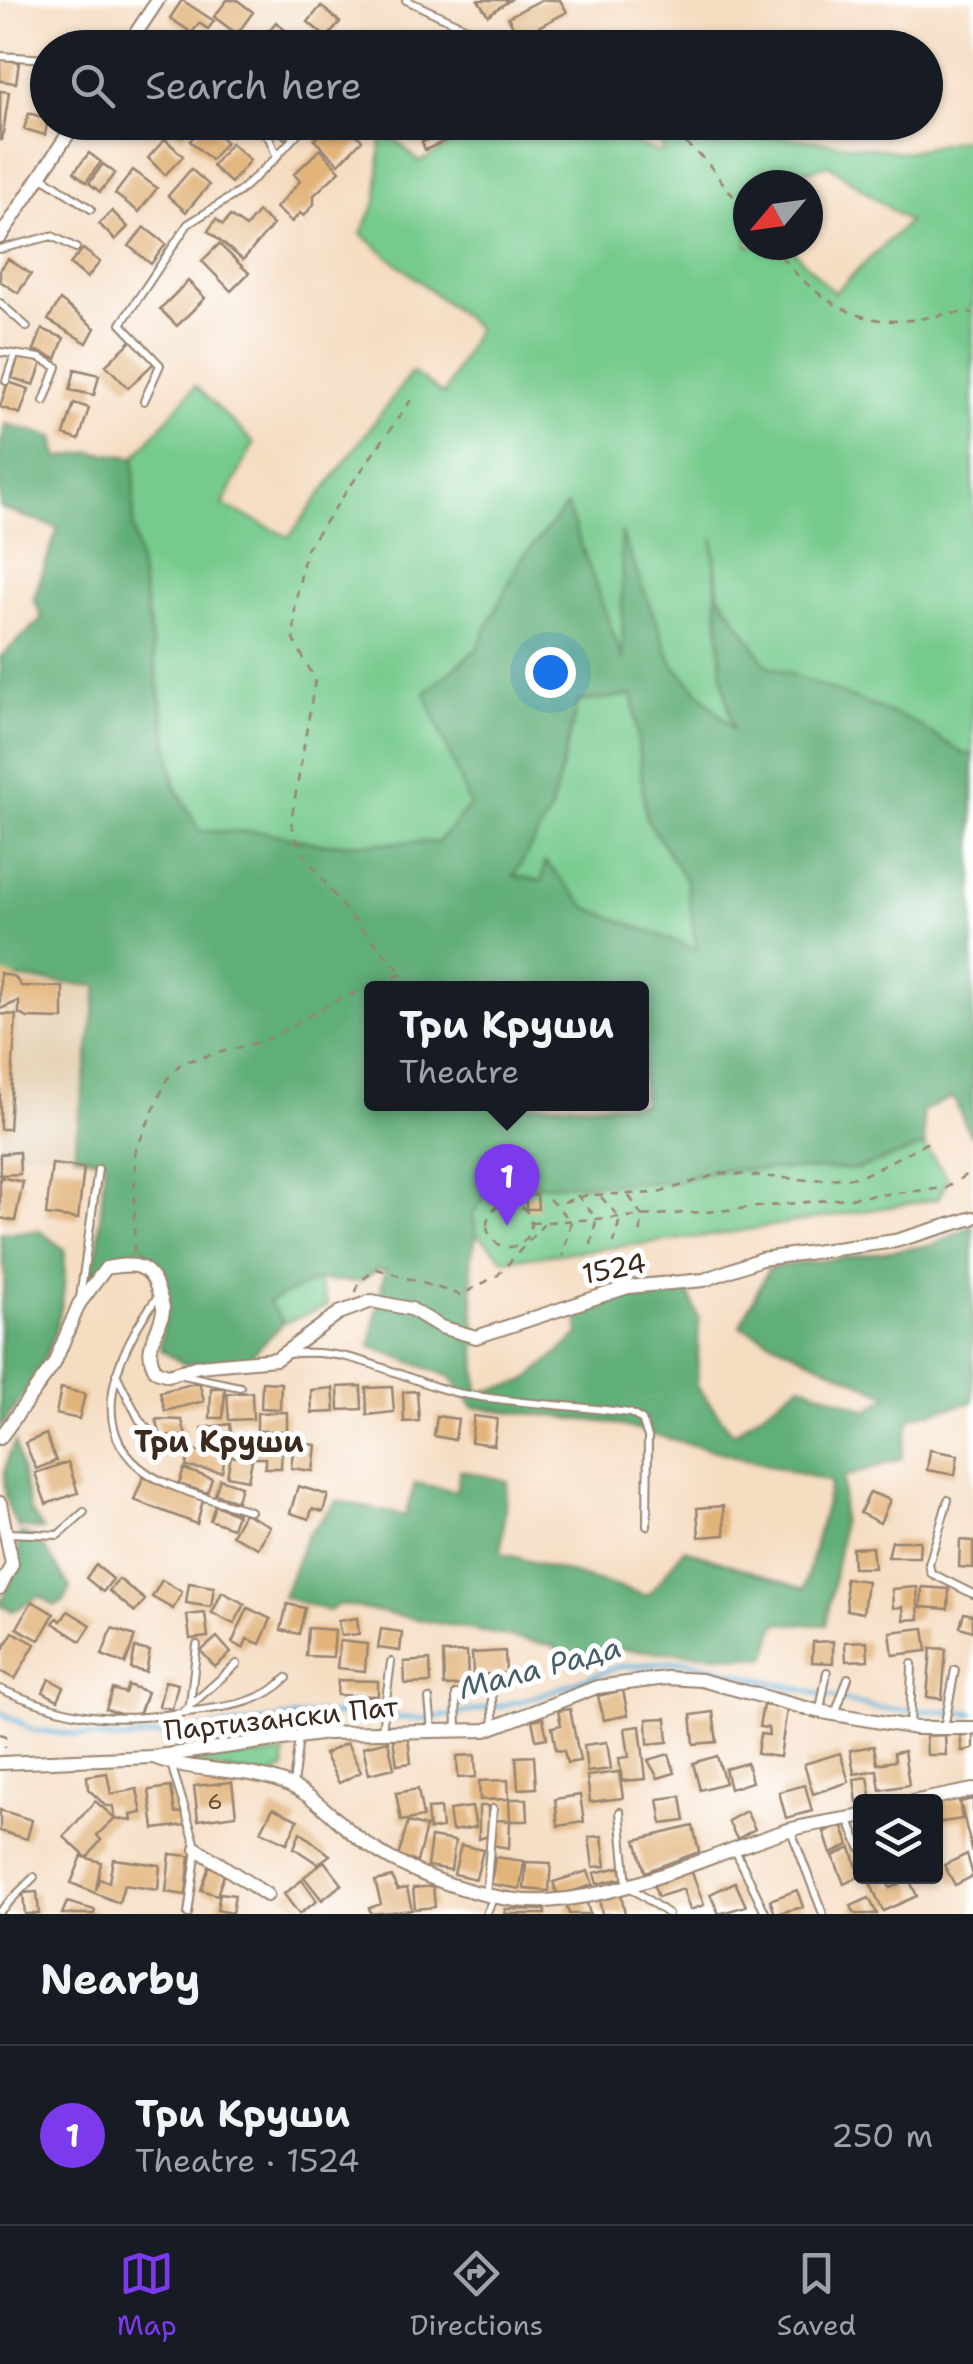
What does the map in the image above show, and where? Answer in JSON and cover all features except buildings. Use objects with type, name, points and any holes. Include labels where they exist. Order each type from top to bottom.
[{"type":"street","points":[[137,30],[158,0]]},
{"type":"street","points":[[0,237],[64,140]]},
{"type":"street","name":"1524","points":[[350,1308],[372,1300],[389,1302],[412,1309],[441,1328],[476,1337],[582,1298],[628,1287],[704,1280],[761,1258],[894,1241],[973,1218]]},
{"type":"street","points":[[0,1438],[54,1364],[79,1304],[106,1268],[133,1263],[145,1267],[159,1294],[163,1311],[152,1336],[151,1363],[156,1371],[177,1372],[286,1354],[350,1308]]},
{"type":"street","points":[[0,1503],[12,1564],[0,1588]]},
{"type":"street","name":"Партизански Пат","points":[[2,1762],[151,1756],[383,1727],[432,1728],[493,1721],[597,1687],[666,1678],[911,1722],[973,1728]]},
{"type":"street","points":[[151,1756],[170,1763],[224,1767],[293,1787],[331,1812],[362,1840],[405,1866],[489,1897],[547,1901],[627,1885],[791,1830],[853,1817]]},
{"type":"street","points":[[943,1796],[973,1790]]},
{"type":"street","points":[[197,1850],[267,1895]]},
{"type":"lane","points":[[406,0],[472,30]]},
{"type":"lane","points":[[423,7],[435,0]]},
{"type":"lane","points":[[0,56],[30,58]]},
{"type":"lane","points":[[270,140],[276,157]]},
{"type":"lane","points":[[144,401],[160,365],[121,324],[188,224],[220,206],[292,140]]},
{"type":"lane","points":[[40,176],[91,210]]},
{"type":"lane","points":[[0,249],[52,236],[76,248]]},
{"type":"lane","points":[[0,303],[27,326]]},
{"type":"lane","points":[[0,352],[16,353],[57,367],[44,401]]},
{"type":"lane","points":[[6,381],[16,353]]},
{"type":"lane","points":[[79,1304],[98,1169]]},
{"type":"lane","points":[[159,1294],[140,1320],[115,1373],[110,1414],[118,1441],[166,1484],[250,1510]]},
{"type":"lane","points":[[286,1354],[312,1351],[370,1360],[474,1396],[630,1413],[642,1420],[648,1437],[647,1526]]},
{"type":"lane","points":[[177,1372],[240,1387]]},
{"type":"lane","points":[[115,1373],[140,1421],[152,1433]]},
{"type":"lane","points":[[948,1500],[929,1564],[931,1573],[973,1594]]},
{"type":"lane","points":[[8,1534],[58,1535],[84,1512]]},
{"type":"lane","points":[[190,1706],[197,1644]]},
{"type":"lane","points":[[383,1727],[391,1662]]},
{"type":"lane","points":[[182,1713],[237,1664]]},
{"type":"lane","points":[[911,1722],[912,1664]]},
{"type":"lane","points":[[945,1723],[954,1670]]},
{"type":"lane","points":[[820,1706],[826,1672]]},
{"type":"lane","name":"Партизански Пат","points":[[0,1689],[45,1708],[90,1718],[138,1720],[245,1704],[287,1678]]},
{"type":"lane","points":[[836,1709],[848,1678]]},
{"type":"lane","points":[[491,1685],[493,1721]]},
{"type":"lane","points":[[456,1694],[457,1725]]},
{"type":"lane","points":[[429,1700],[432,1728]]},
{"type":"lane","points":[[293,1787],[300,1736]]},
{"type":"lane","points":[[170,1763],[197,1850],[188,1914]]},
{"type":"lane","points":[[486,1914],[493,1808]]},
{"type":"lane","points":[[620,1812],[627,1885],[668,1914]]},
{"type":"lane","points":[[791,1830],[823,1914]]},
{"type":"lane","points":[[735,1850],[766,1914]]},
{"type":"lane","points":[[0,1911],[34,1877]]},
{"type":"path","points":[[682,140],[706,161],[733,196]]},
{"type":"path","points":[[783,260],[794,275],[824,300],[875,318],[893,321],[973,313]]},
{"type":"path","points":[[385,981],[403,974],[349,916],[300,849],[290,822],[315,680],[294,640],[295,604],[306,549],[411,400]]},
{"type":"path","points":[[133,1263],[135,1152],[168,1079],[181,1063],[266,1040],[364,989]]},
{"type":"path","points":[[564,1202],[587,1194],[658,1193],[720,1173],[809,1180],[860,1177],[934,1139]]},
{"type":"path","points":[[531,1223],[946,1188],[973,1170]]},
{"type":"path","points":[[577,1196],[597,1220]]},
{"type":"path","points":[[600,1196],[620,1218]]},
{"type":"path","points":[[629,1196],[642,1216],[640,1238]]},
{"type":"path","points":[[548,1199],[571,1221]]},
{"type":"path","points":[[511,1203],[524,1209],[531,1223],[524,1241],[509,1248],[494,1241],[486,1224],[498,1206],[511,1203]]},
{"type":"path","points":[[614,1243],[620,1218]]},
{"type":"path","points":[[590,1245],[597,1220]]},
{"type":"path","points":[[564,1256],[571,1221]]},
{"type":"path","points":[[350,1308],[359,1282],[377,1270],[461,1295],[482,1287],[545,1222]]},
{"type":"path","points":[[0,1734],[6,1736],[2,1762]]},
{"type":"shaded area","points":[[0,977],[99,986],[74,1154],[0,1153]]},
{"type":"green space","points":[[973,137],[973,755],[964,754],[912,721],[767,665],[722,675],[735,731],[673,664],[622,536],[625,665],[566,507],[519,562],[477,649],[425,693],[470,806],[438,842],[321,844],[265,832],[200,831],[175,785],[133,526],[135,457],[195,386],[254,443],[223,505],[289,537],[412,372],[444,395],[477,328],[361,234],[377,200],[381,140],[396,140],[419,162],[459,140],[626,140],[661,154],[663,140],[809,140],[905,152]]},
{"type":"green space","points":[[5,424],[54,437],[58,458],[92,452],[135,457],[133,526],[174,785],[200,831],[265,832],[321,844],[438,842],[470,806],[425,693],[477,649],[519,562],[567,506],[623,661],[621,532],[673,664],[733,729],[722,675],[713,537],[718,592],[767,665],[912,721],[964,754],[973,755],[973,1134],[970,1135],[953,1097],[922,1111],[925,1146],[857,1169],[715,1170],[674,1182],[504,1186],[485,1197],[472,1214],[477,1234],[471,1257],[478,1393],[525,1382],[579,1335],[578,1302],[686,1286],[699,1319],[697,1386],[733,1434],[800,1384],[867,1410],[889,1396],[740,1326],[769,1268],[933,1245],[973,1225],[973,1402],[910,1417],[901,1459],[844,1477],[840,1542],[826,1625],[777,1623],[766,1658],[616,1649],[559,1665],[556,1646],[339,1604],[329,1611],[283,1597],[306,1537],[337,1501],[405,1516],[415,1483],[456,1491],[460,1470],[507,1481],[501,1553],[648,1596],[684,1549],[804,1589],[831,1482],[612,1423],[473,1407],[451,1377],[370,1346],[385,1270],[377,1270],[359,1282],[317,1280],[268,1302],[284,1323],[248,1358],[184,1364],[160,1349],[167,1298],[144,1248],[128,1251],[88,1276],[98,1248],[105,1160],[74,1154],[98,986],[0,977],[0,657],[42,619],[34,598],[58,528],[0,508],[0,449]],"holes":[[[633,695],[646,818],[686,880],[697,950],[588,908],[545,862],[542,881],[514,876],[550,813],[578,702]]]},
{"type":"green space","points":[[633,695],[646,818],[686,880],[698,950],[587,908],[546,863],[542,881],[514,876],[550,813],[578,702]]},
{"type":"green space","points":[[925,1146],[948,1179],[938,1199],[716,1235],[505,1260],[477,1234],[472,1214],[485,1197],[504,1186],[674,1182],[715,1170],[857,1169]]},
{"type":"green space","points":[[40,1231],[64,1249],[62,1300],[40,1366],[0,1429],[0,1311],[5,1280],[0,1233]]},
{"type":"green space","points":[[318,1280],[328,1306],[284,1323],[267,1302]]},
{"type":"green space","points":[[15,1442],[30,1511],[43,1530],[18,1527],[8,1506],[5,1473]]},
{"type":"green space","points":[[20,1533],[43,1547],[70,1587],[64,1602],[55,1606],[40,1596],[13,1611],[0,1605],[17,1568]]},
{"type":"green space","points":[[285,1754],[284,1770],[276,1772],[276,1780],[174,1761]]},
{"type":"waterway","name":"Мала Рада","points":[[0,1712],[33,1730],[122,1740],[319,1714],[431,1719],[523,1701],[618,1667],[686,1661],[875,1708],[973,1713]]},
{"type":"place","name":"Три Круши","points":[[507,1226]]},
{"type":"district","name":"Три Круши","points":[[219,1442]]}]
